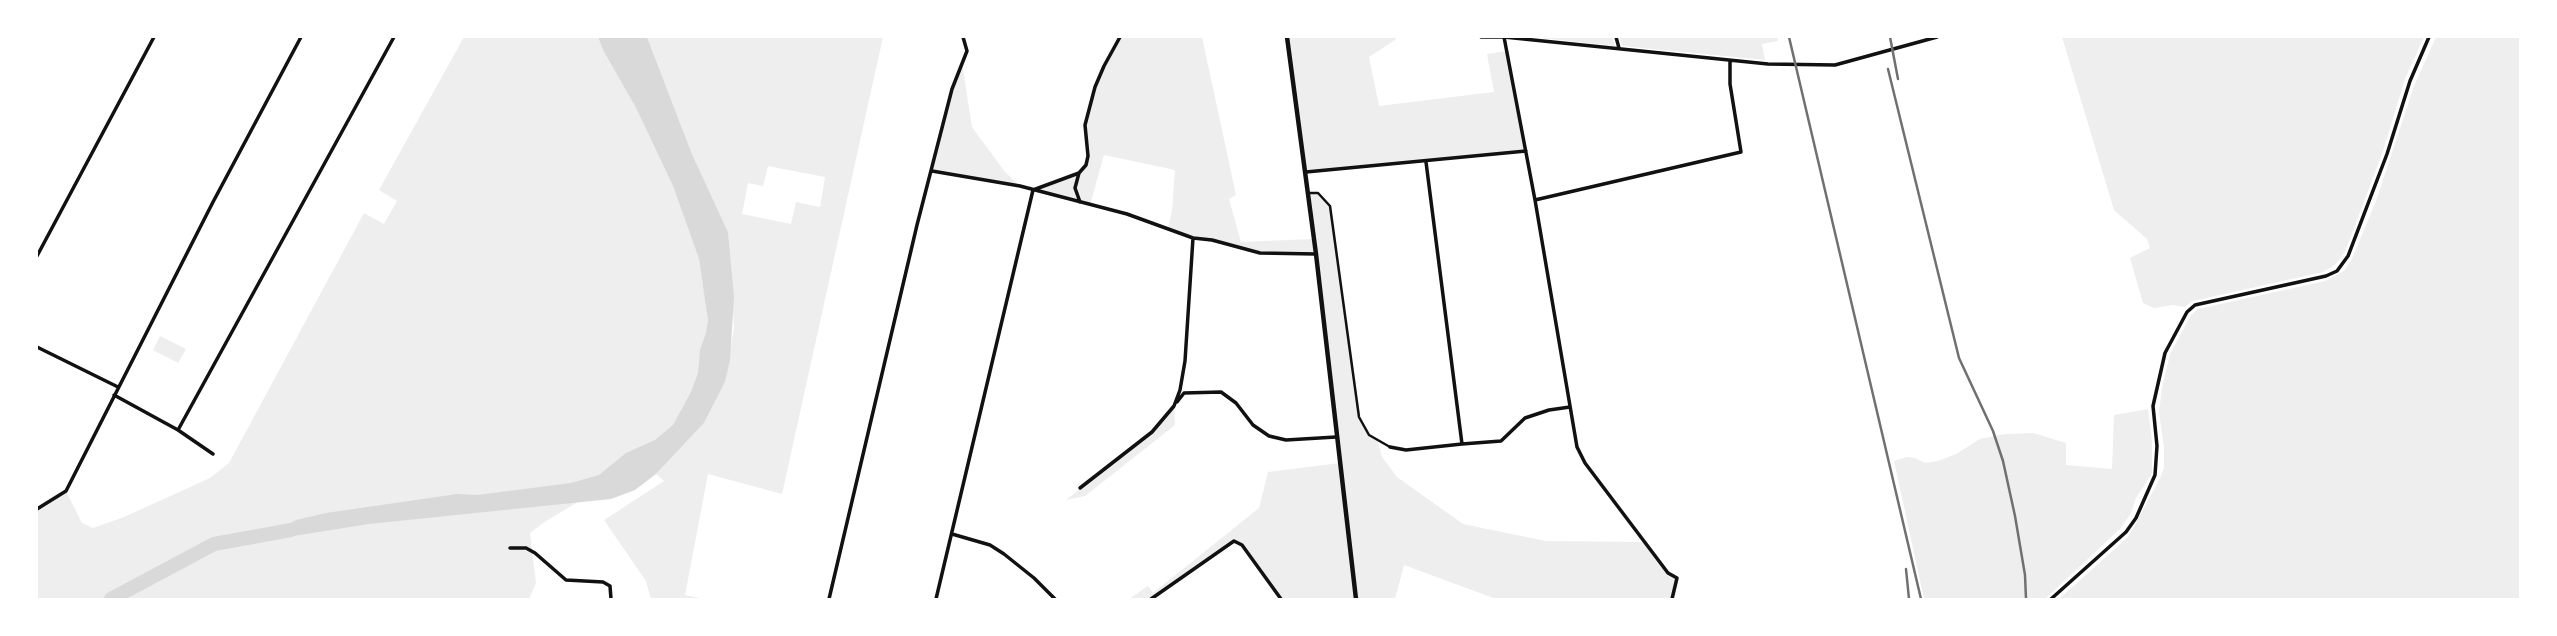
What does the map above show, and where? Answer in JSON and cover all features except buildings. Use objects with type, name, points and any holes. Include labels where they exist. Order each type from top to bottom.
[{"type":"street","points":[[37,256],[154,37]]},
{"type":"street","points":[[37,509],[66,491],[301,37]]},
{"type":"street","points":[[178,430],[394,37]]},
{"type":"street","points":[[829,599],[952,89],[967,51],[962,37]]},
{"type":"street","points":[[1080,202],[1075,188],[1088,156],[1085,125],[1095,88],[1120,37]]},
{"type":"street","points":[[1287,37],[1306,172],[1356,599]]},
{"type":"street","points":[[1481,37],[1790,65],[1835,65],[1937,37]]},
{"type":"street","points":[[1504,37],[1577,447],[1585,463],[1668,573],[1677,578],[1672,599]]},
{"type":"street","points":[[1616,37],[1619,49]]},
{"type":"street","points":[[2051,599],[2126,532],[2136,518],[2155,475],[2157,446],[2153,406],[2162,363],[2187,312],[2195,305],[2326,276],[2337,271],[2348,256],[2387,154],[2410,81],[2429,37]]},
{"type":"street","points":[[1535,200],[1741,152],[1730,84],[1730,61]]},
{"type":"street","points":[[1306,172],[1526,151]]},
{"type":"street","points":[[1426,162],[1462,444]]},
{"type":"street","points":[[932,171],[1033,190],[1127,214],[1193,238],[1212,240],[1260,253],[1316,254]]},
{"type":"street","points":[[1033,190],[1079,173]]},
{"type":"street","points":[[936,599],[1033,190]]},
{"type":"street","points":[[1308,193],[1318,193],[1330,206],[1359,417],[1369,435],[1390,447],[1406,450],[1501,441],[1525,418],[1570,407]]},
{"type":"street","points":[[1174,406],[1185,361],[1193,238]]},
{"type":"street","points":[[37,347],[118,387]]},
{"type":"street","points":[[1080,488],[1152,432],[1184,393],[1221,392],[1236,403],[1253,425],[1269,436],[1286,440],[1336,437]]},
{"type":"street","points":[[114,395],[178,430],[213,454]]},
{"type":"street","points":[[952,534],[990,545],[1034,578],[1055,599]]},
{"type":"street","points":[[1151,599],[1234,541],[1242,545],[1282,599]]},
{"type":"street","points":[[510,548],[526,548],[535,553],[566,580],[603,582],[610,586],[611,599]]},
{"type":"shaded area","points":[[464,37],[598,37],[636,108],[673,186],[699,259],[703,285],[718,335],[671,438],[624,474],[530,533],[536,583],[529,599],[37,599],[37,509],[66,491],[82,523],[93,528],[210,478],[229,463],[364,213],[384,224],[397,201],[379,190]]},
{"type":"shaded area","points":[[598,37],[647,37],[692,154],[728,232],[734,297],[730,360],[725,382],[704,423],[656,474],[635,490],[611,499],[369,524],[287,537],[275,534],[296,520],[326,513],[457,494],[477,495],[571,483],[599,475],[626,453],[655,440],[673,425],[698,373],[700,350],[706,333],[708,320],[699,259],[673,186]]},
{"type":"shaded area","points":[[647,37],[883,37],[782,494],[708,474],[685,595],[705,599],[651,599],[646,581],[604,520],[664,481],[656,474],[704,423],[725,382],[734,328],[728,232],[692,154]],"holes":[[[768,166],[825,177],[820,207],[796,202],[791,224],[742,214],[748,183],[763,186]]]},
{"type":"shaded area","points":[[1120,37],[1202,37],[1236,195],[1229,199],[1241,242],[1313,239],[1308,193],[1318,193],[1327,201],[1330,206],[1359,417],[1369,435],[1378,442],[1382,457],[1397,477],[1463,524],[1546,541],[1645,542],[1668,573],[1677,578],[1672,599],[1496,599],[1404,565],[1395,599],[1281,599],[1242,545],[1235,541],[1151,599],[1129,599],[1148,586],[1153,593],[1259,508],[1268,472],[1340,463],[1316,254],[1260,253],[1193,238],[1168,228],[1175,170],[1104,155],[1090,205],[1033,190],[1079,173],[1086,165],[1088,156],[1085,125],[1095,87]]},
{"type":"shaded area","points":[[1287,37],[1396,37],[1369,57],[1379,106],[1494,92],[1487,54],[1507,51],[1526,151],[1306,172]]},
{"type":"shaded area","points":[[1532,37],[1612,37],[1615,46]]},
{"type":"shaded area","points":[[1619,37],[1777,37],[1778,41],[1762,44],[1765,60],[1622,46]]},
{"type":"shaded area","points":[[2062,37],[2424,37],[2405,79],[2383,151],[2345,252],[2335,265],[2323,272],[2193,301],[2184,307],[2173,305],[2154,308],[2143,303],[2130,258],[2150,248],[2147,239],[2114,210]]},
{"type":"shaded area","points":[[2436,37],[2520,37],[2520,599],[2059,599],[2129,536],[2160,478],[2164,468],[2159,412],[2162,388],[2170,354],[2191,315],[2198,309],[2325,281],[2344,271],[2352,259],[2376,201],[2414,86]]},
{"type":"shaded area","points":[[962,63],[972,127],[1005,172],[1020,186],[932,171],[952,89]]},
{"type":"shaded area","points":[[160,336],[186,349],[178,363],[153,350]]},
{"type":"shaded area","points":[[1174,406],[1175,425],[1085,496],[1066,500],[1152,432]]},
{"type":"shaded area","points":[[2148,409],[2152,473],[2136,498],[2131,513],[2121,528],[2045,599],[1924,599],[1894,461],[1907,457],[1925,463],[1938,461],[1956,454],[1980,439],[2005,434],[2033,433],[2066,443],[2066,465],[2112,469],[2114,415]]},
{"type":"waterway","points":[[111,599],[214,544],[291,530]]},
{"type":"railway","points":[[1789,37],[1921,599]]},
{"type":"railway","points":[[1890,37],[1898,79]]},
{"type":"railway","points":[[1888,69],[1959,358],[1993,431],[2003,461],[2025,575],[2026,599]]},
{"type":"railway","points":[[1906,569],[1909,599]]}]
